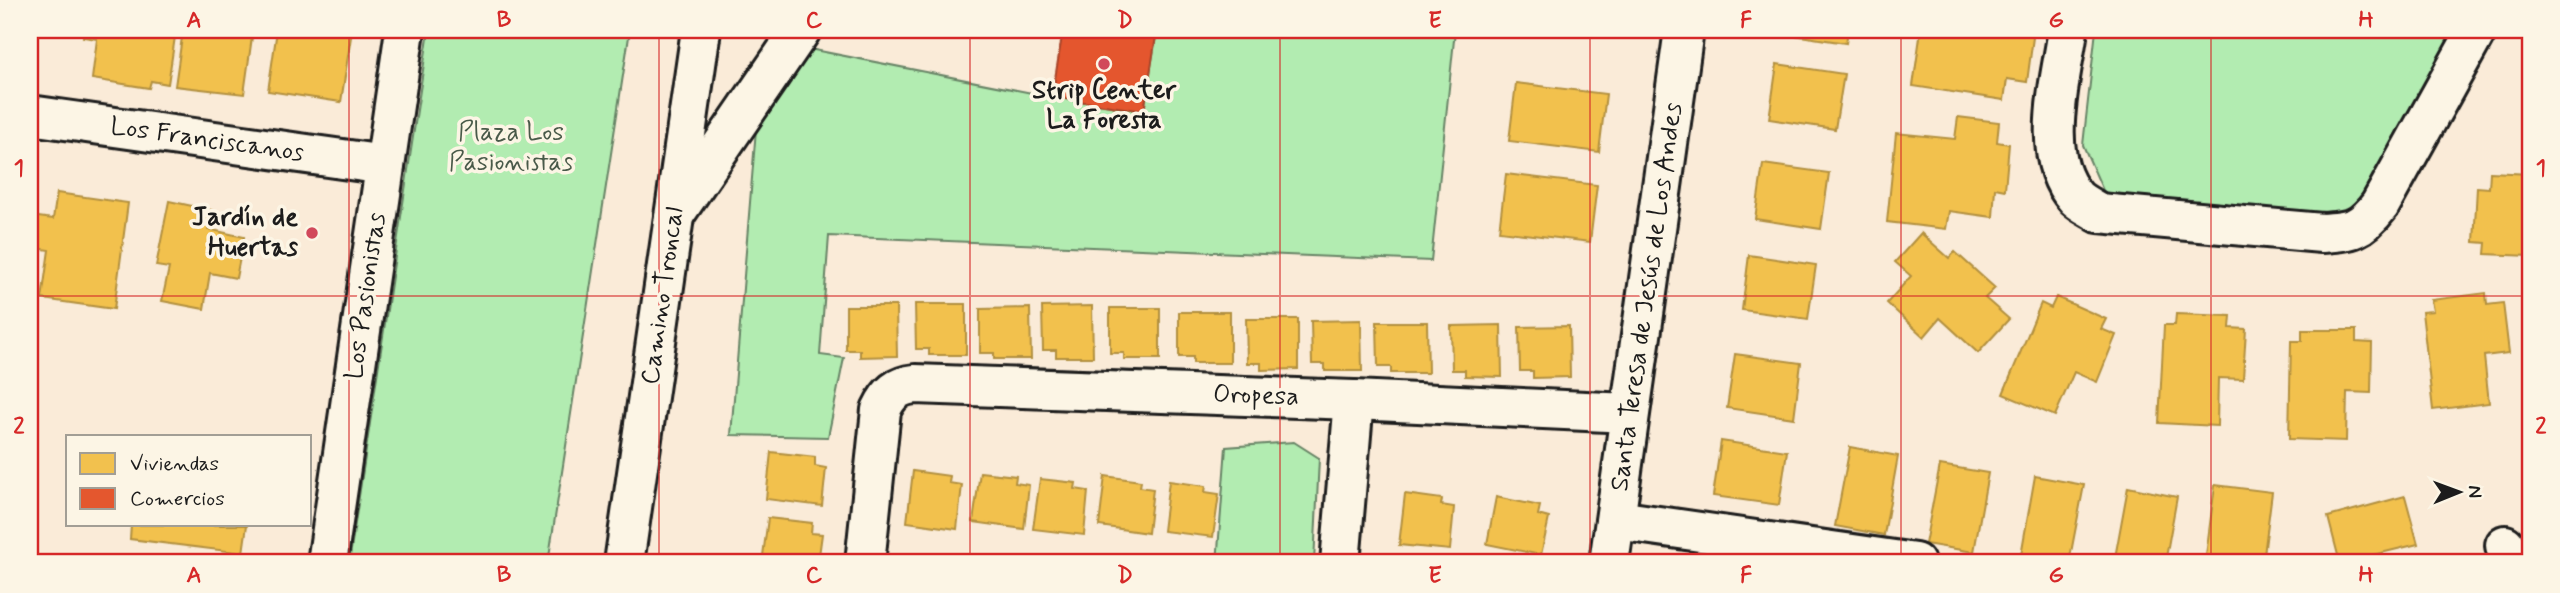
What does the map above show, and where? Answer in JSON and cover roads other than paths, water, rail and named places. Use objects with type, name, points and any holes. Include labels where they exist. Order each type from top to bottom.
[{"type":"street","name":"Los Pasionistas","points":[[327,563],[405,30]]},
{"type":"street","name":"Camino Troncal","points":[[624,563],[701,30]]},
{"type":"street","points":[[675,214],[802,30]]},
{"type":"street","name":"Santa Teresa de Jesús de Los Andes","points":[[1609,563],[1684,30]]},
{"type":"street","points":[[2068,30],[2054,120],[2056,157],[2063,178],[2077,200],[2099,213],[2322,233],[2353,230],[2369,220],[2380,205],[2477,30]]},
{"type":"street","name":"Los Franciscanos","points":[[30,115],[385,164]]},
{"type":"street","name":"Oropesa","points":[[865,563],[881,410],[887,396],[901,386],[915,384],[1354,400],[1629,413]]},
{"type":"street","points":[[1340,563],[1354,400]]},
{"type":"street","points":[[1616,520],[1915,563]]},
{"type":"place","name":"Strip Center La Foresta","points":[[1104,64]]},
{"type":"place","name":"Jardín de Huertas","points":[[312,233]]},
{"type":"park label","name":"Plaza Los Pasionistas","points":[[511,148]]}]
